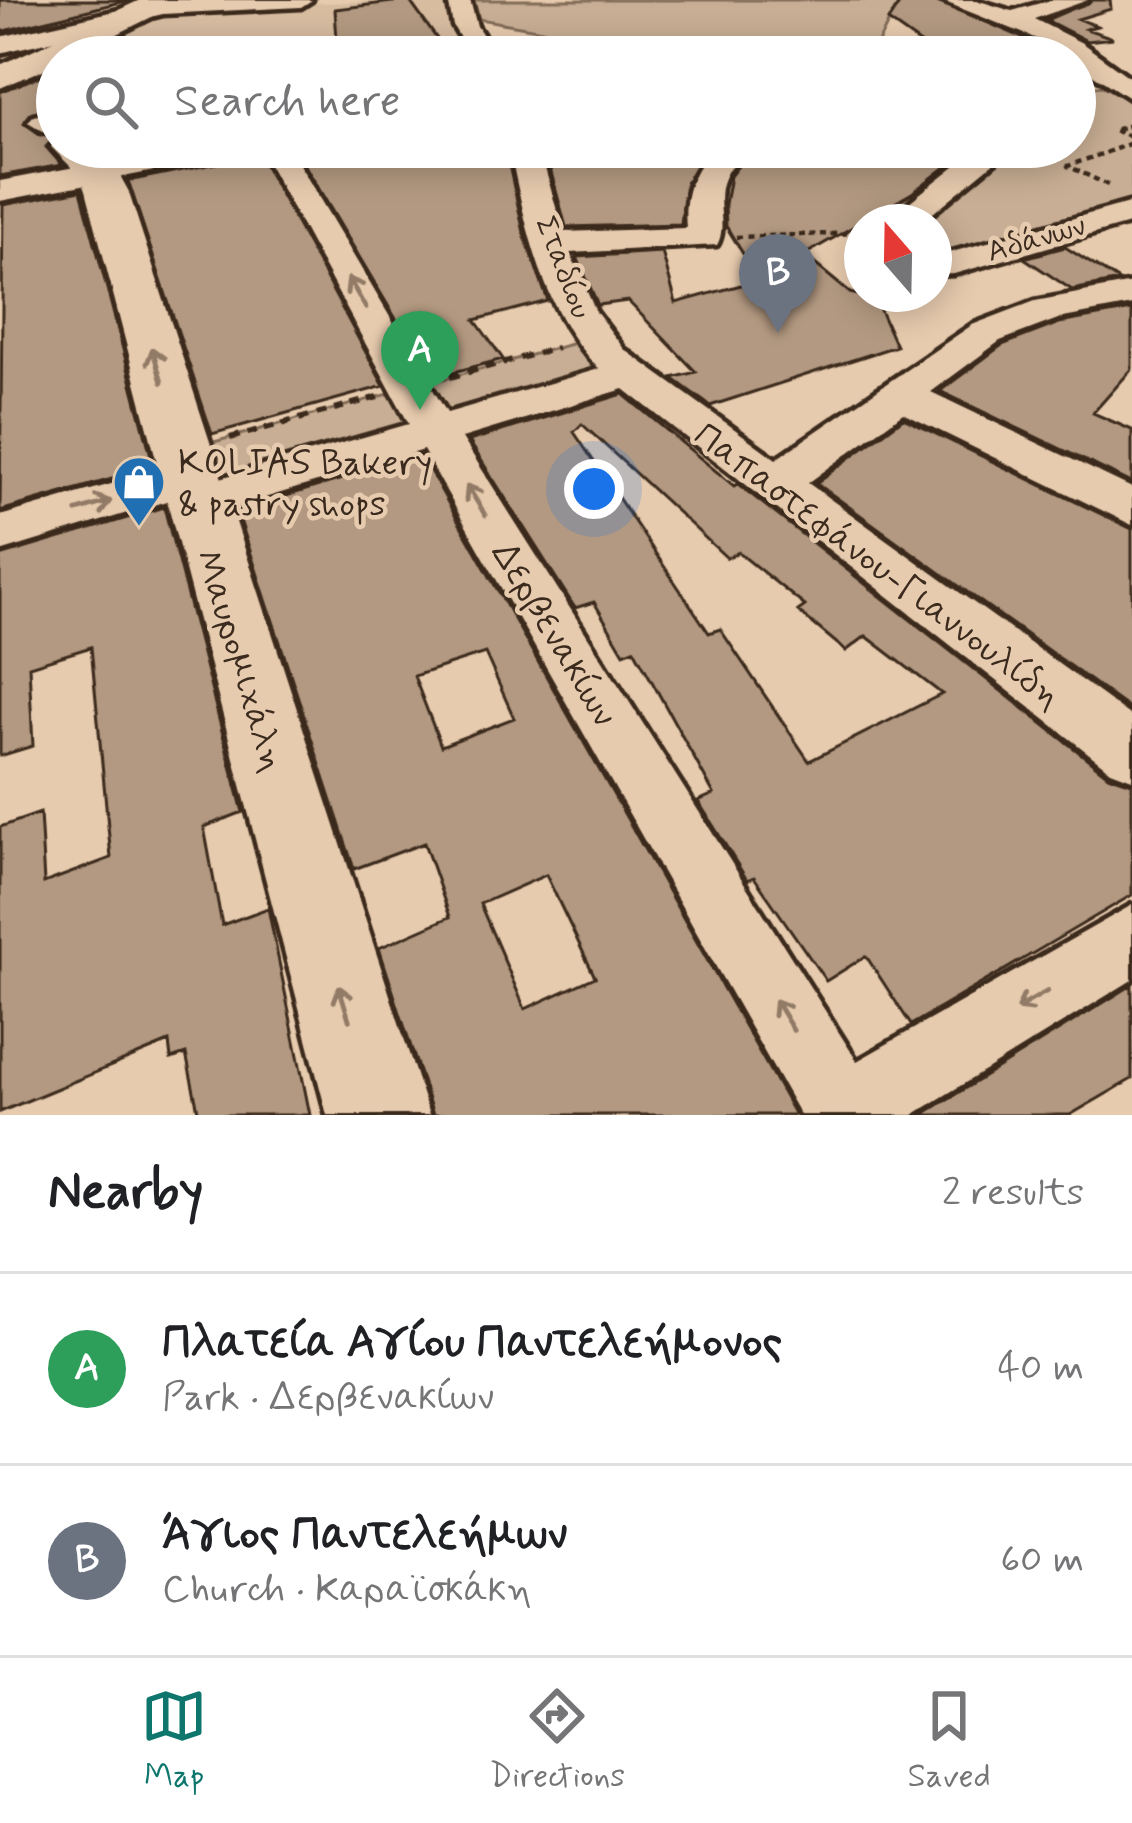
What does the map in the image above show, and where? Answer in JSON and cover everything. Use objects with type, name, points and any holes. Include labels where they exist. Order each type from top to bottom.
[{"type":"street","points":[[96,0],[153,5],[301,0]]},
{"type":"street","points":[[459,0],[468,36]]},
{"type":"street","points":[[951,0],[1012,18],[1039,36]]},
{"type":"street","points":[[1012,18],[1077,0]]},
{"type":"street","points":[[0,45],[153,5]]},
{"type":"street","points":[[88,36],[153,5]]},
{"type":"street","points":[[1096,64],[1132,53]]},
{"type":"street","points":[[0,78],[36,61]]},
{"type":"street","points":[[1096,73],[1132,92]]},
{"type":"street","points":[[0,89],[36,117]]},
{"type":"street","points":[[0,190],[36,162]]},
{"type":"street","name":"Μαυρομιχάλη","points":[[75,168],[192,490],[378,1115]]},
{"type":"street","name":"Δερβενακίων","points":[[286,168],[435,431],[843,1114]]},
{"type":"street","name":"Σταδίου","points":[[530,168],[572,300],[589,332],[628,374]]},
{"type":"street","points":[[551,243],[704,238],[700,196],[714,168]]},
{"type":"street","points":[[924,204],[971,168]]},
{"type":"street","name":"Αδάνων","points":[[952,260],[1132,212]]},
{"type":"street","points":[[952,273],[996,300],[1132,294]]},
{"type":"street","points":[[774,484],[971,342],[996,300]]},
{"type":"street","points":[[0,534],[435,431],[628,374]]},
{"type":"street","name":"Παπαστεφάνου-Γιαννουλίδη","points":[[628,374],[1132,752]]},
{"type":"street","points":[[898,394],[1132,508]]},
{"type":"street","points":[[843,1114],[1132,940]]},
{"type":"path","points":[[1132,125],[1113,130],[1132,140]]},
{"type":"path","points":[[1096,155],[1132,140]]},
{"type":"path","points":[[1072,168],[1108,185]]},
{"type":"path","points":[[704,238],[844,234]]},
{"type":"shaded area","points":[[448,0],[448,16],[461,36],[108,36],[161,10]]},
{"type":"shaded area","points":[[474,0],[900,0],[882,36],[577,36],[479,19]]},
{"type":"shaded area","points":[[1102,86],[1132,101],[1132,206],[952,252],[952,204],[942,204],[989,168],[1096,168],[1096,87]]},
{"type":"shaded area","points":[[593,338],[628,374],[195,502],[181,451]]},
{"type":"building","points":[[0,0],[129,0],[0,32]]},
{"type":"building","points":[[409,0],[435,36],[337,36],[335,9]]},
{"type":"building","points":[[902,0],[936,0],[1019,36],[909,36],[888,21]]},
{"type":"building","points":[[1092,0],[1110,0],[1111,9],[1078,19],[1097,26],[1086,29],[1113,38],[1077,36],[1046,20]]},
{"type":"building","points":[[36,77],[36,111],[24,123],[36,131],[36,168],[45,168],[0,176],[0,92]]},
{"type":"building","points":[[192,168],[266,168],[384,386],[212,434],[128,181]]},
{"type":"building","points":[[306,168],[510,168],[525,237],[548,301],[475,320],[503,359],[431,378]]},
{"type":"building","points":[[550,168],[695,168],[686,182],[681,224],[566,227]]},
{"type":"building","points":[[736,168],[945,168],[893,204],[844,204],[844,232],[804,255],[844,288],[844,312],[881,312],[896,346],[710,406],[672,378],[696,372],[628,301],[598,305],[577,257],[662,252],[676,303],[759,280],[726,226],[730,176]]},
{"type":"building","points":[[81,190],[154,467],[0,511],[3,205]]},
{"type":"building","points":[[1065,247],[1119,281],[1072,290],[1024,258]]},
{"type":"building","points":[[1132,310],[1132,369],[1093,413],[1132,430],[1132,483],[940,391],[1002,345],[1059,323]]},
{"type":"building","points":[[623,394],[734,486],[738,484],[1108,775],[1132,783],[1132,895],[911,1025],[866,956],[826,981],[754,877],[747,880],[698,801],[714,794],[634,649],[624,653],[594,602],[575,608],[469,441]],"holes":[[[582,424],[727,558],[738,552],[805,606],[798,611],[846,651],[866,636],[942,694],[809,761],[720,629],[709,633],[574,432]]]},
{"type":"building","points":[[903,418],[1132,529],[1132,711],[816,483]]},
{"type":"building","points":[[421,455],[795,1115],[433,1115],[379,948],[450,917],[424,843],[354,869],[237,511]],"holes":[[[485,653],[514,718],[441,746],[414,676]],[[546,875],[595,977],[525,1009],[480,904]]]},
{"type":"building","points":[[164,507],[243,812],[204,827],[222,925],[268,908],[310,1115],[199,1115],[186,1054],[171,1059],[169,1042],[0,1112],[0,827],[40,813],[44,883],[111,858],[91,647],[29,666],[33,746],[0,756],[0,556]]},
{"type":"building","points":[[1132,985],[1132,1079],[1070,1115],[922,1115]]},
{"type":"place","name":"Άγιος Παντελεήμων","points":[[778,333]]},
{"type":"place","name":"Πλατεία Αγίου Παντελεήμονος","points":[[420,410]]},
{"type":"place","name":"KOLIAS Bakery & pastry shops","points":[[139,528]]}]
